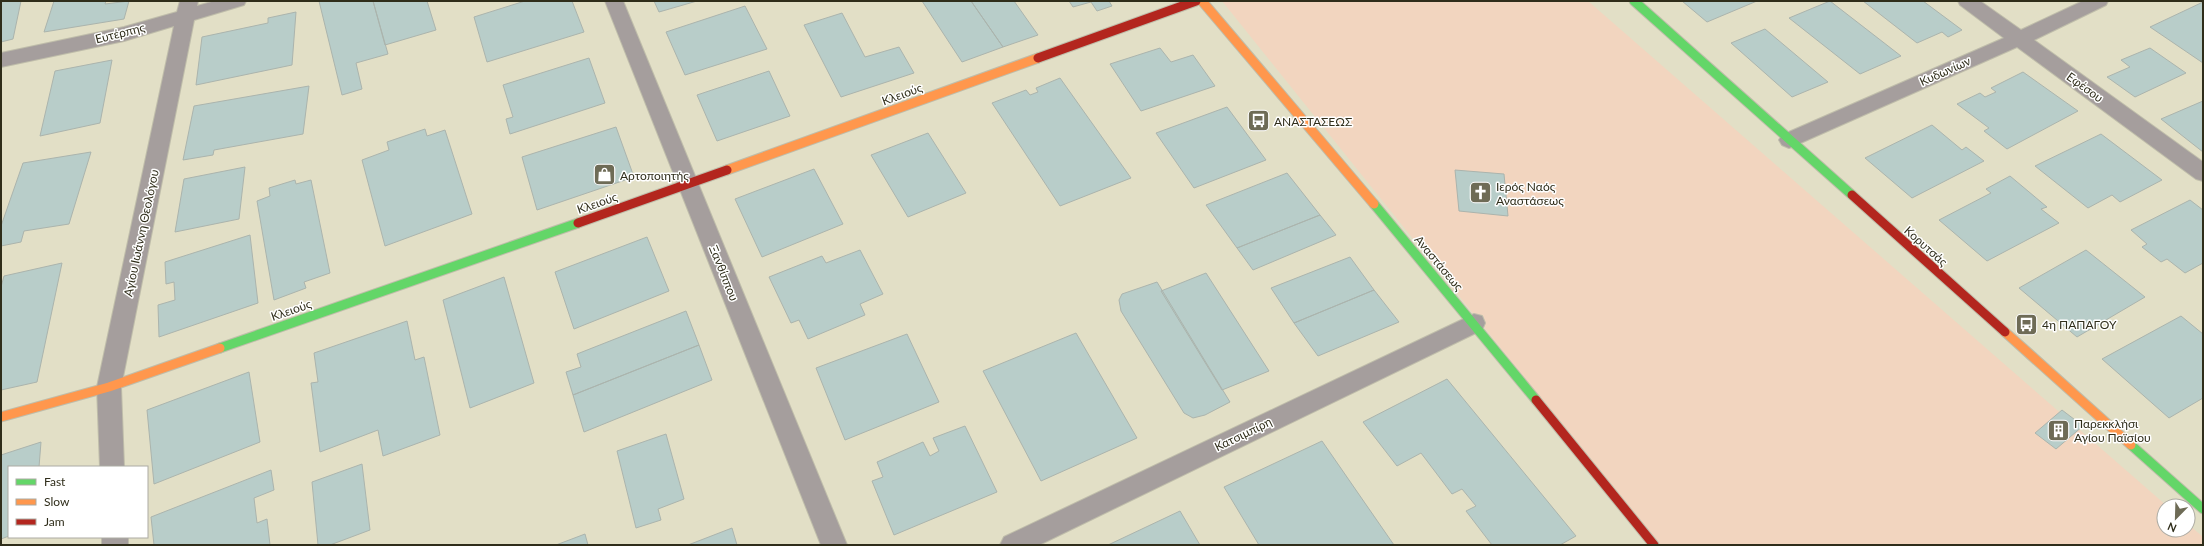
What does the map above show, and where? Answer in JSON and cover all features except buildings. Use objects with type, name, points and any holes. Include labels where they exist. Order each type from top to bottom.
[{"type":"street","name":"Ευτέρπης","points":[[1,60],[124,34],[188,8],[237,1]]},
{"type":"street","name":"Ξανθίππου","points":[[614,1],[834,545]]},
{"type":"street","name":"Κλειούς","points":[[1,417],[109,387],[688,184],[1196,1]]},
{"type":"street","name":"Αναστάσεως","points":[[1202,1],[1474,323],[1654,545]]},
{"type":"street","name":"Κορυτσάς","points":[[1634,1],[2203,509]]},
{"type":"street","name":"Εφέσου","points":[[1968,1],[2203,172]]},
{"type":"street","name":"Κυδωνίων","points":[[1790,140],[2019,39],[2099,1]]},
{"type":"street","name":"Αγίου Ιωάννη Θεολόγου","points":[[112,466],[109,387],[188,8]]},
{"type":"street","name":"Κατσιμπίρη","points":[[1013,545],[1474,323]]},
{"type":"shaded area","points":[[1222,1],[1588,1],[2158,498],[2156,498],[2156,538],[2196,538],[2196,531],[2203,537],[2203,545],[1659,545]]},
{"type":"traffic: fast","points":[[1634,1],[1852,195]]},
{"type":"traffic: fast","points":[[1374,204],[1536,400]]},
{"type":"traffic: fast","points":[[220,348],[578,223]]},
{"type":"traffic: fast","points":[[2131,445],[2203,509]]},
{"type":"traffic: slow","points":[[1202,1],[1374,204]]},
{"type":"traffic: slow","points":[[727,170],[1038,58]]},
{"type":"traffic: slow","points":[[2005,332],[2131,445]]},
{"type":"traffic: slow","points":[[1,417],[109,387],[220,348]]},
{"type":"traffic: jam","points":[[1038,58],[1196,1]]},
{"type":"traffic: jam","points":[[578,223],[727,170]]},
{"type":"traffic: jam","points":[[1852,195],[2005,332]]},
{"type":"traffic: jam","points":[[1536,400],[1654,545]]},
{"type":"place","name":"ΑΝΑΣΤΑΣΕΩΣ","points":[[1259,121]]},
{"type":"place","name":"Αρτοποιητής","points":[[605,175]]},
{"type":"place","name":"Ιερός Ναός Αναστάσεως","points":[[1481,193]]},
{"type":"place","name":"4η ΠΑΠΑΓΟΥ","points":[[2026,324]]},
{"type":"place","name":"Παρεκκλήσι Αγίου Παϊσίου","points":[[2059,430]]}]
